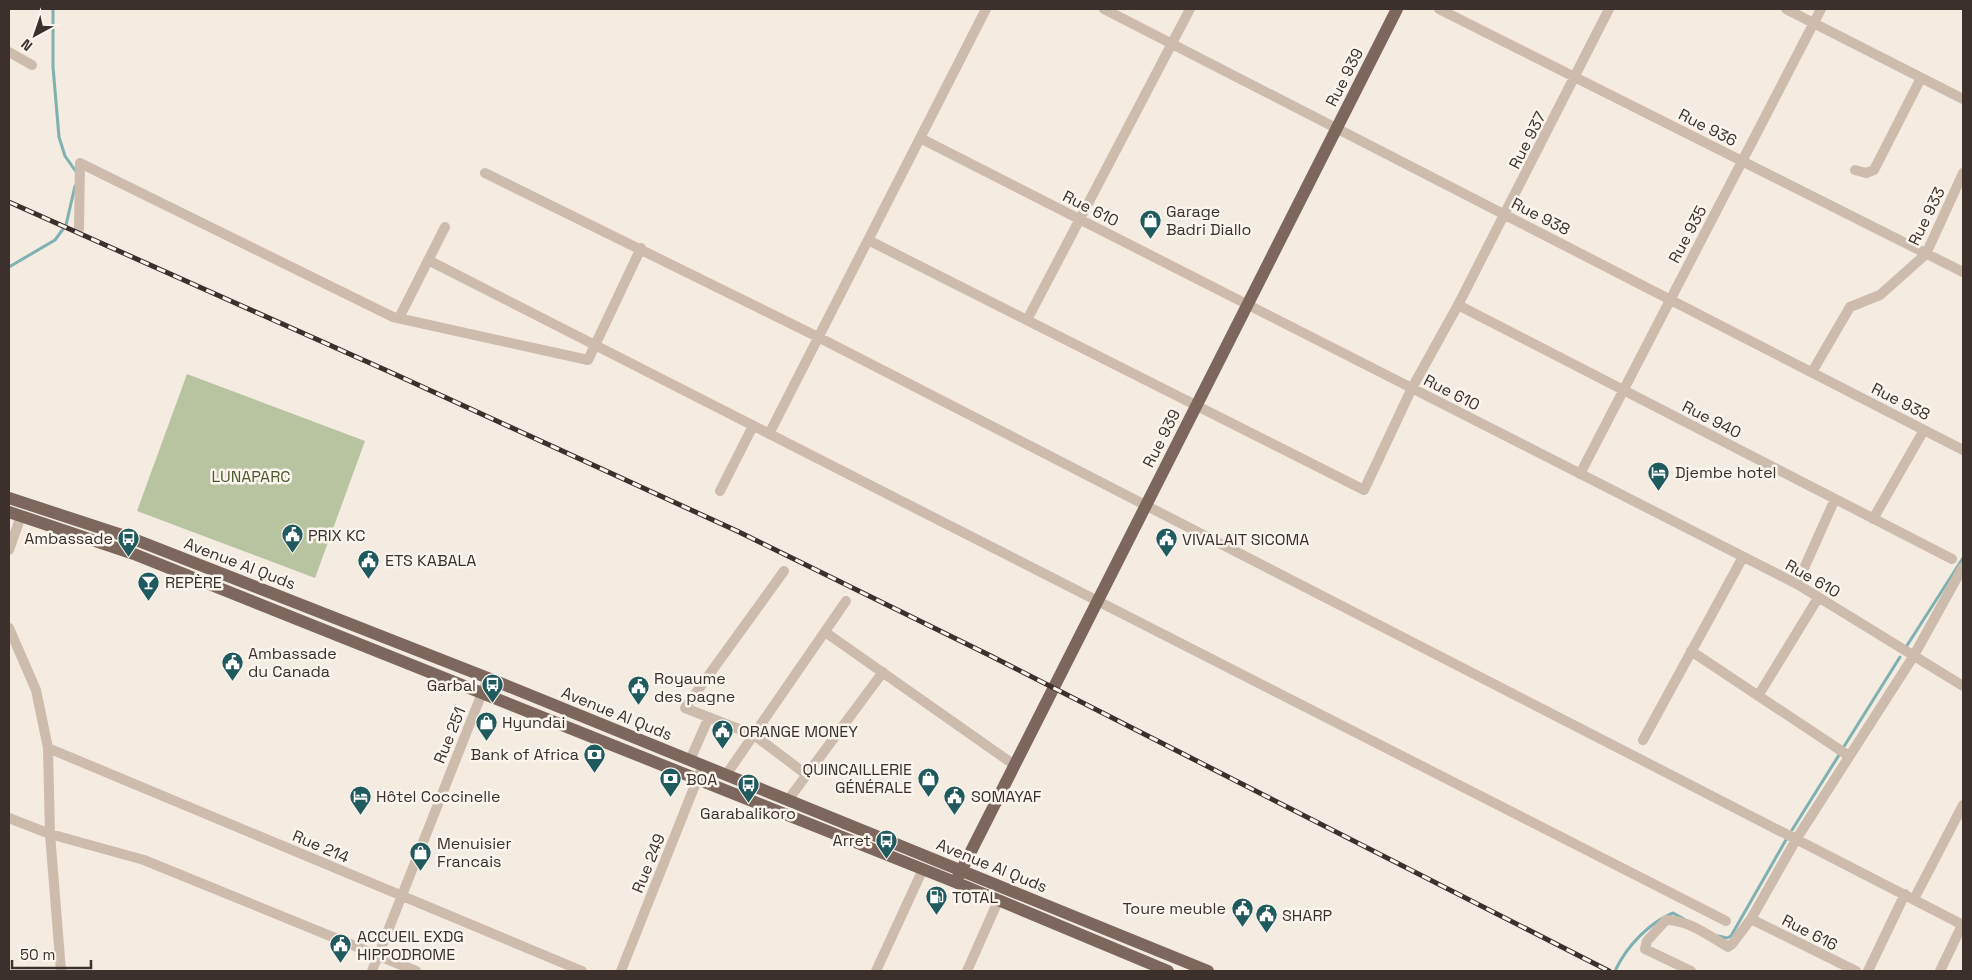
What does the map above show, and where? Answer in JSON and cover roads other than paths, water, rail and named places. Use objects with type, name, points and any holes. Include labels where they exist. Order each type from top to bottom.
[{"type":"main road","name":"Rue 939","points":[[958,876],[1396,9]]},
{"type":"main road","name":"Avenue Al Quds","points":[[9,498],[131,538],[488,678],[788,800],[958,876],[1208,971]]},
{"type":"main road","name":"Avenue Al Quds","points":[[15,514],[134,554],[924,869],[958,876],[998,901],[1168,971]]},
{"type":"street","points":[[769,434],[986,9]]},
{"type":"street","name":"Rue 938","points":[[1104,9],[1963,450]]},
{"type":"street","points":[[1027,320],[1190,9]]},
{"type":"street","name":"Rue 936","points":[[1439,9],[1963,272]]},
{"type":"street","name":"Rue 937","points":[[1196,405],[1364,490],[1412,388],[1458,306],[1576,78],[1609,9]]},
{"type":"street","points":[[1786,9],[1963,99]]},
{"type":"street","name":"Rue 935","points":[[1580,474],[1669,299],[1821,9]]},
{"type":"street","points":[[9,52],[32,65]]},
{"type":"street","points":[[1855,170],[1866,173],[1874,170],[1921,78]]},
{"type":"street","name":"Rue 610","points":[[920,138],[1797,584],[1963,686]]},
{"type":"street","points":[[79,229],[80,163],[399,318],[588,360],[641,248]]},
{"type":"street","points":[[485,172],[818,337],[1963,924],[1940,971]]},
{"type":"street","name":"Rue 933","points":[[1812,372],[1850,307],[1880,295],[1926,254],[1963,173]]},
{"type":"street","points":[[399,318],[445,226]]},
{"type":"street","points":[[868,240],[1196,405]]},
{"type":"street","points":[[428,260],[1726,921]]},
{"type":"street","name":"Rue 940","points":[[1458,306],[1952,559]]},
{"type":"street","points":[[720,491],[753,426]]},
{"type":"street","points":[[1873,518],[1924,430]]},
{"type":"street","points":[[1797,584],[1835,499]]},
{"type":"street","points":[[9,550],[15,514]]},
{"type":"street","points":[[1643,740],[1743,557]]},
{"type":"street","points":[[1691,971],[1645,949],[1647,941],[1666,920],[1676,920],[1691,926],[1728,947],[1751,919],[1797,838],[1913,657],[1963,567]]},
{"type":"street","points":[[784,571],[686,708],[754,734],[806,775]]},
{"type":"street","points":[[1758,696],[1818,598]]},
{"type":"street","points":[[726,775],[846,601]]},
{"type":"street","points":[[10,632],[36,690],[48,748],[50,834],[61,971]]},
{"type":"street","points":[[825,632],[1013,764]]},
{"type":"street","points":[[1691,651],[1849,756]]},
{"type":"street","points":[[788,800],[883,672]]},
{"type":"street","name":"Rue 251","points":[[372,971],[488,678]]},
{"type":"street","points":[[690,760],[709,717]]},
{"type":"street","name":"Rue 214","points":[[48,748],[582,971]]},
{"type":"street","name":"Rue 249","points":[[621,971],[702,765]]},
{"type":"street","points":[[1868,971],[1963,805]]},
{"type":"street","points":[[9,818],[50,834],[144,860],[416,971]]},
{"type":"street","points":[[876,971],[924,869]]},
{"type":"street","points":[[967,971],[998,901]]},
{"type":"street","name":"Rue 616","points":[[1751,919],[1856,971]]},
{"type":"waterway","points":[[53,9],[53,67],[59,137],[65,156],[77,173]]},
{"type":"waterway","points":[[9,267],[55,240],[66,225],[75,186]]},
{"type":"waterway","points":[[1906,647],[1963,558]]},
{"type":"waterway","points":[[1843,748],[1900,657]]},
{"type":"waterway","points":[[1792,830],[1839,755]]},
{"type":"waterway","points":[[1718,936],[1727,938],[1731,936],[1787,838]]},
{"type":"waterway","points":[[1616,969],[1626,952],[1647,929],[1673,913],[1684,919]]},
{"type":"railway","points":[[9,202],[390,372],[737,531],[991,656],[1609,971]]},
{"type":"place","name":"Garage Badri Diallo","points":[[1150,239]]},
{"type":"place","name":"Djembe hotel","points":[[1659,491]]},
{"type":"place","name":"PRIX KC","points":[[292,554]]},
{"type":"place","name":"Ambassade","points":[[129,557]]},
{"type":"place","name":"VIVALAIT SICOMA","points":[[1166,558]]},
{"type":"place","name":"ETS KABALA","points":[[369,579]]},
{"type":"place","name":"REPÈRE","points":[[149,601]]},
{"type":"place","name":"Ambassade du Canada","points":[[232,681]]},
{"type":"place","name":"Garbal","points":[[492,704]]},
{"type":"place","name":"Royaume des pagne","points":[[638,706]]},
{"type":"place","name":"Hyundai","points":[[486,741]]},
{"type":"place","name":"ORANGE MONEY","points":[[723,750]]},
{"type":"place","name":"Bank of Africa","points":[[595,773]]},
{"type":"place","name":"QUINCAILLERIE GÉNÉRALE","points":[[928,797]]},
{"type":"place","name":"BOA","points":[[670,798]]},
{"type":"place","name":"Garabalikoro","points":[[748,803]]},
{"type":"place","name":"Hôtel Coccinelle","points":[[360,815]]},
{"type":"place","name":"SOMAYAF","points":[[955,815]]},
{"type":"place","name":"Arret","points":[[887,859]]},
{"type":"place","name":"Menuisier Francais","points":[[421,871]]},
{"type":"place","name":"TOTAL","points":[[936,916]]},
{"type":"place","name":"Toure meuble","points":[[1242,927]]},
{"type":"place","name":"SHARP","points":[[1266,934]]},
{"type":"place","name":"ACCUEIL EXDG HIPPODROME","points":[[341,964]]},
{"type":"park label","name":"LUNAPARC","points":[[251,476]]}]
